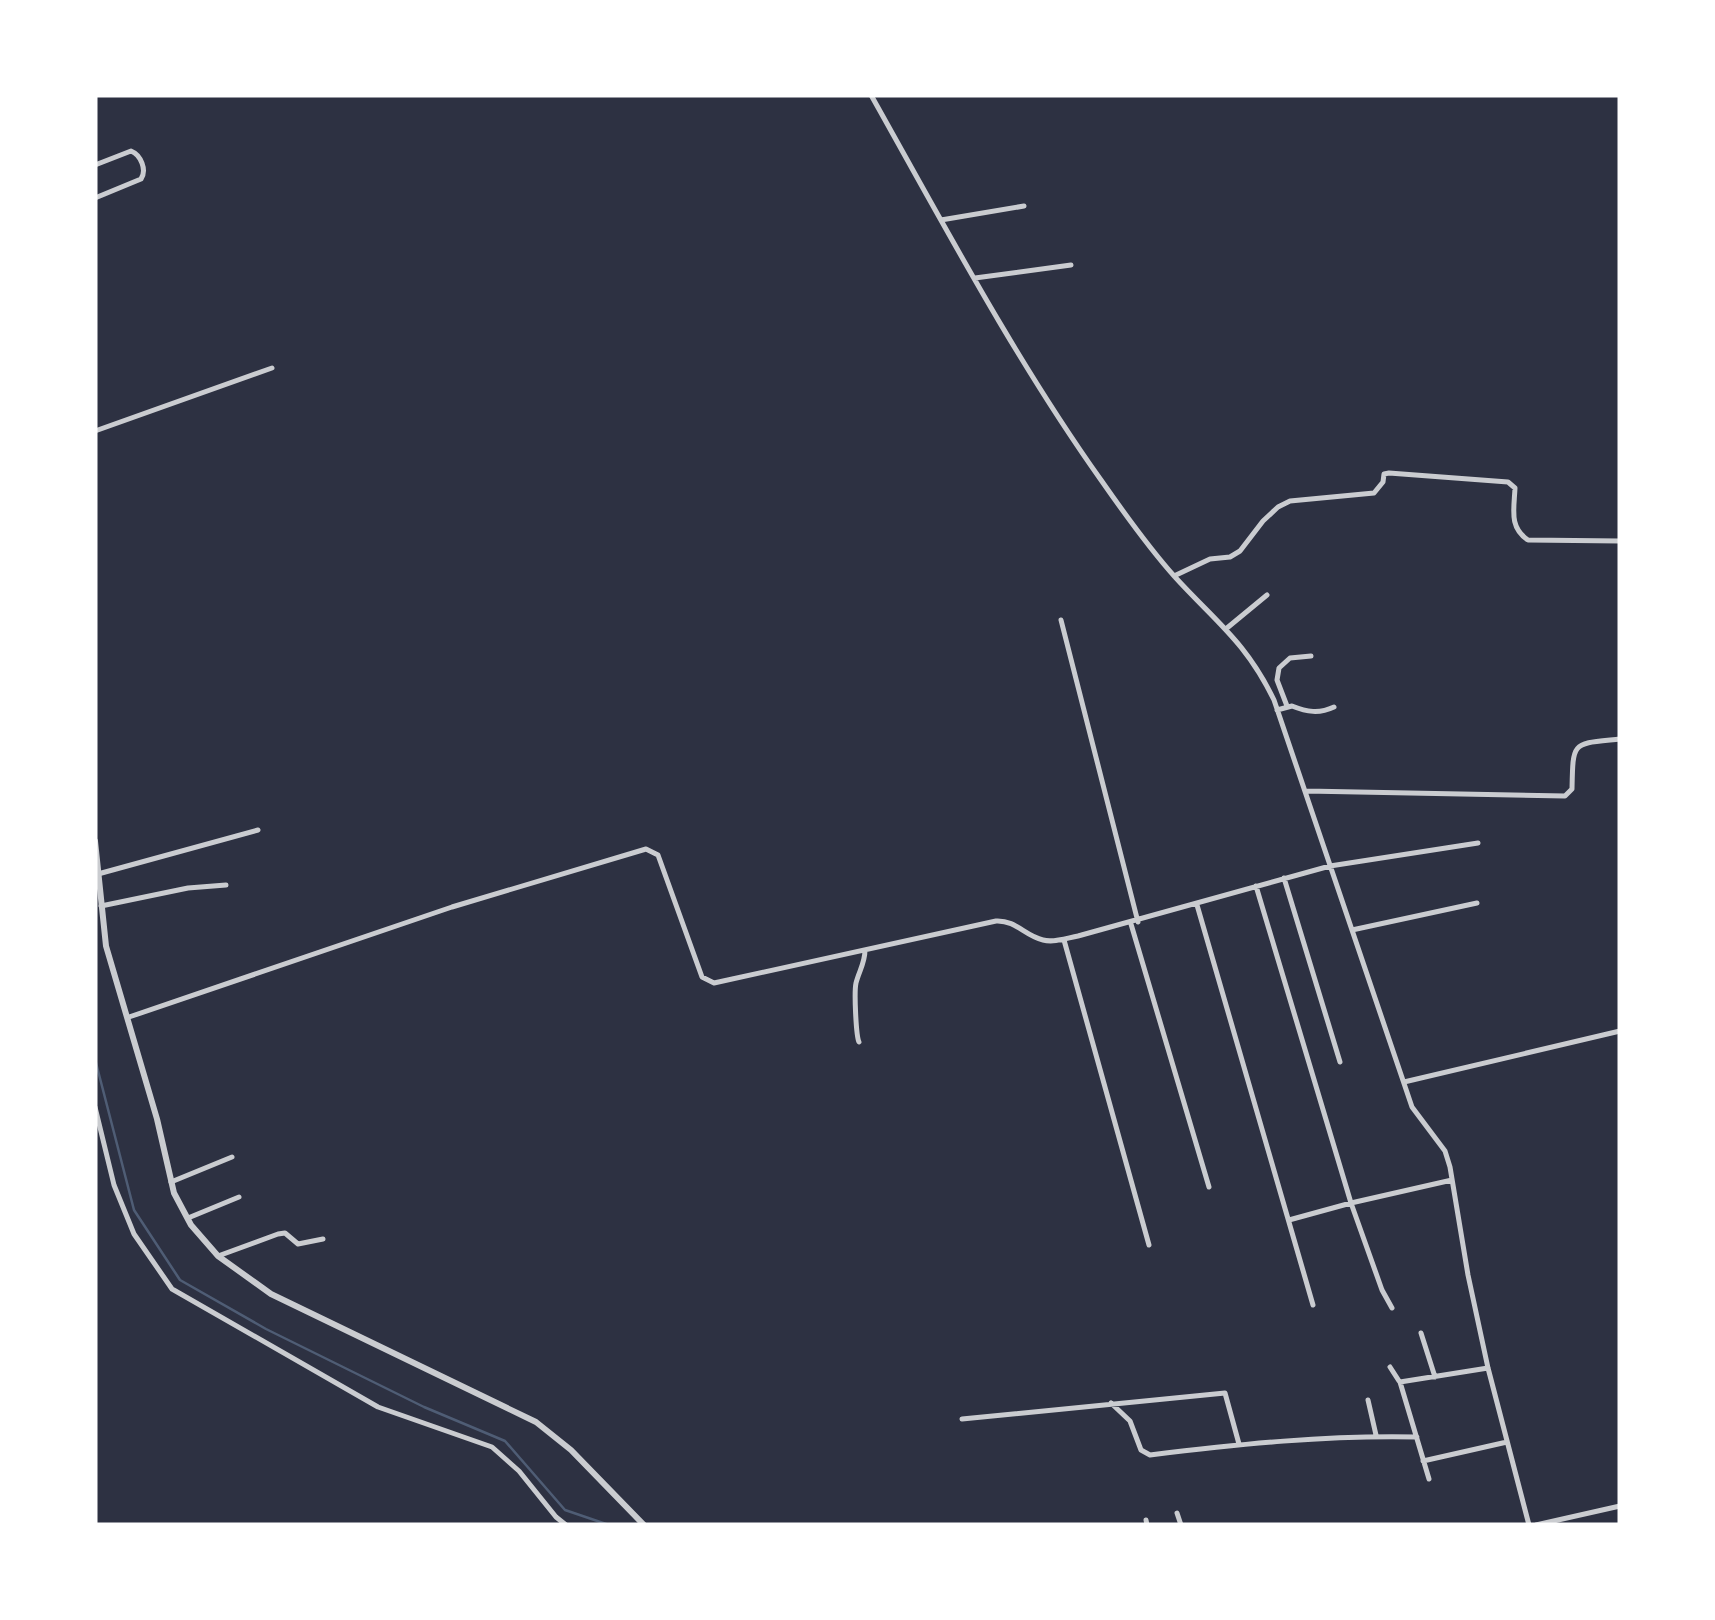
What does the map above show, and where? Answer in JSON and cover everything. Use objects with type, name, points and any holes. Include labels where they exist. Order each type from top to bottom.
[{"type":"street","points":[[871,95],[1062,423],[1174,576],[1227,628],[1257,666],[1306,791],[1412,1106],[1446,1151],[1488,1368],[1533,1525],[1620,1506]]},
{"type":"street","points":[[95,165],[131,151],[139,157],[144,171],[141,179],[95,198]]},
{"type":"street","points":[[941,220],[1024,206]]},
{"type":"street","points":[[976,278],[1071,265]]},
{"type":"street","points":[[95,431],[272,368]]},
{"type":"street","points":[[1174,576],[1210,559],[1230,557],[1240,551],[1278,507],[1290,501],[1374,493],[1384,474],[1389,473],[1508,482],[1515,488],[1513,523],[1518,534],[1528,540],[1620,541]]},
{"type":"street","points":[[1227,628],[1267,595]]},
{"type":"street","points":[[1062,620],[1134,923],[1209,1187]]},
{"type":"street","points":[[1287,706],[1278,680],[1279,668],[1290,658],[1311,656]]},
{"type":"street","points":[[1277,710],[1287,706],[1323,712],[1334,707]]},
{"type":"street","points":[[1306,791],[1564,796],[1572,789],[1573,754],[1577,747],[1620,739]]},
{"type":"street","points":[[98,874],[258,830]]},
{"type":"street","points":[[95,841],[106,946],[129,1017],[172,1182],[188,1218],[218,1256],[271,1294],[536,1422],[571,1450],[644,1525]]},
{"type":"street","points":[[129,1017],[452,907],[646,849],[658,854],[702,977],[708,982],[803,966],[1003,920],[1038,939],[1064,939],[1134,923],[1330,866],[1478,843]]},
{"type":"street","points":[[1284,878],[1340,1062]]},
{"type":"street","points":[[102,906],[226,884]]},
{"type":"street","points":[[1256,886],[1351,1204],[1392,1308]]},
{"type":"street","points":[[1352,930],[1477,903]]},
{"type":"street","points":[[1197,904],[1313,1305]]},
{"type":"street","points":[[1064,939],[1149,1246]]},
{"type":"street","points":[[859,1042],[855,1032],[856,982],[862,972],[865,950]]},
{"type":"street","points":[[1404,1082],[1620,1031]]},
{"type":"street","points":[[95,1107],[114,1184],[134,1234],[172,1289],[378,1407],[492,1447],[566,1525]]},
{"type":"street","points":[[172,1182],[232,1156]]},
{"type":"street","points":[[1288,1220],[1452,1180]]},
{"type":"street","points":[[188,1218],[239,1196]]},
{"type":"street","points":[[218,1256],[278,1234],[285,1233],[298,1244],[323,1239]]},
{"type":"street","points":[[1420,1334],[1435,1376]]},
{"type":"street","points":[[1390,1367],[1400,1382],[1429,1479]]},
{"type":"street","points":[[1400,1382],[1488,1368]]},
{"type":"street","points":[[962,1419],[1225,1393],[1240,1444]]},
{"type":"street","points":[[1368,1400],[1376,1435]]},
{"type":"street","points":[[1111,1403],[1130,1421],[1141,1450],[1150,1455],[1240,1444],[1376,1435],[1417,1437]]},
{"type":"street","points":[[1424,1461],[1507,1442]]},
{"type":"street","points":[[1177,1513],[1181,1525]]},
{"type":"waterway","points":[[95,1059],[134,1210],[180,1280],[266,1329],[424,1407],[505,1441],[565,1510],[609,1525]]}]
